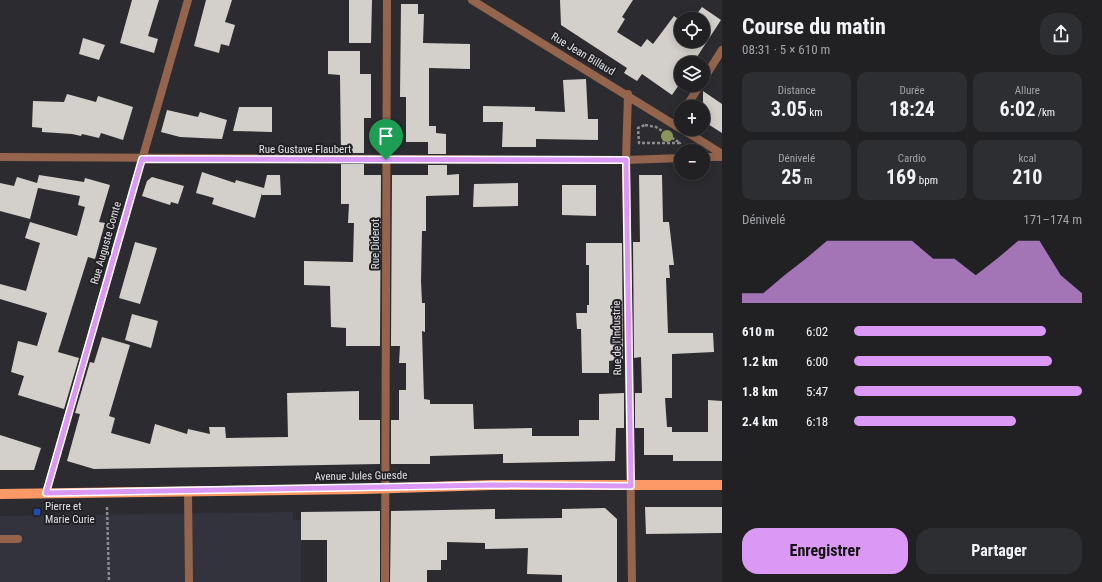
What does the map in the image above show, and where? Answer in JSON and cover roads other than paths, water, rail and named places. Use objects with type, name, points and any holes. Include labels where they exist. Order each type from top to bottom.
[{"type":"main road","name":"Avenue Jules Guesde","points":[[0,494],[492,485],[722,485]]},
{"type":"street","name":"Rue Auguste Comte","points":[[46,493],[188,0]]},
{"type":"street","name":"Rue Diderot","points":[[385,582],[387,0]]},
{"type":"street","name":"Rue Jean Billaud","points":[[472,0],[628,94],[674,124]]},
{"type":"street","points":[[710,69],[722,50]]},
{"type":"street","name":"Rue de l'Industrie","points":[[628,94],[626,160],[632,582]]},
{"type":"street","name":"Rue Jean Billaud","points":[[693,136],[722,155]]},
{"type":"street","points":[[710,156],[722,155]]},
{"type":"street","name":"Rue Gustave Flaubert","points":[[0,157],[386,160],[626,160],[674,158]]},
{"type":"street","points":[[188,491],[189,582]]},
{"type":"street","points":[[0,540],[18,539]]},
{"type":"place","name":"Pierre et Marie Curie","points":[[37,512]]}]
